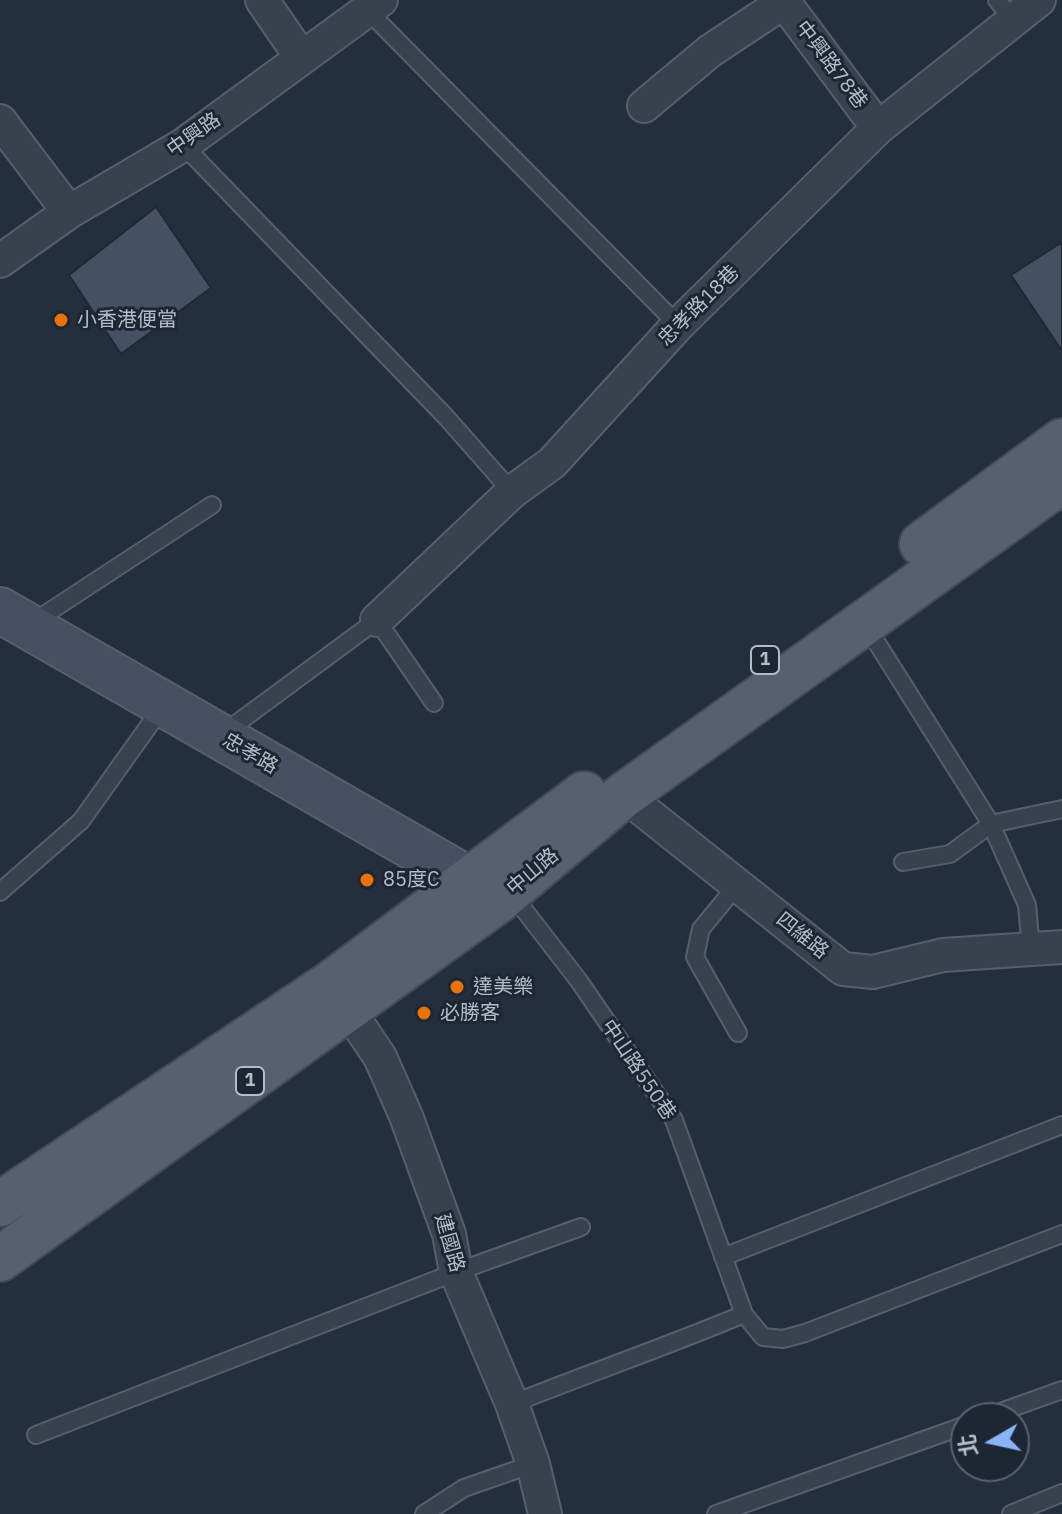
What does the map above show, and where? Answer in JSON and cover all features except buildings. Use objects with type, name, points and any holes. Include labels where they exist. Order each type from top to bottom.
[{"type":"main road","name":"中山路","points":[[493,890],[1062,441]]},
{"type":"main road","name":"中山路","points":[[0,1259],[340,997],[1062,481]]},
{"type":"main road","name":"中山路","points":[[0,1204],[340,997]]},
{"type":"street","points":[[262,0],[301,57]]},
{"type":"street","name":"忠孝路18巷","points":[[377,620],[512,492],[552,463],[678,325],[878,128],[1005,10],[1039,0]]},
{"type":"street","name":"中興路78巷","points":[[644,106],[710,51],[784,2],[878,128]]},
{"type":"street","name":"中興路","points":[[0,261],[69,212],[183,145],[374,5]]},
{"type":"street","points":[[0,121],[69,212]]},
{"type":"street","name":"忠孝路","points":[[8,616],[493,890]]},
{"type":"street","name":"四維路","points":[[624,795],[843,969],[873,972],[943,955],[1046,948]]},
{"type":"street","name":"建國路","points":[[340,997],[380,1057],[406,1116],[449,1234],[456,1272],[512,1404],[533,1464],[545,1514]]},
{"type":"lane","points":[[374,5],[678,325]]},
{"type":"lane","points":[[183,145],[435,406],[512,492]]},
{"type":"lane","points":[[8,616],[212,505]]},
{"type":"lane","points":[[377,620],[434,703]]},
{"type":"lane","name":"忠孝路18巷","points":[[219,736],[377,620]]},
{"type":"lane","points":[[864,622],[991,824],[1046,948]]},
{"type":"lane","points":[[0,892],[81,821],[164,705]]},
{"type":"lane","points":[[903,862],[950,854],[991,824],[1062,809]]},
{"type":"lane","points":[[738,884],[701,929],[695,957],[738,1033]]},
{"type":"lane","name":"中山路550巷","points":[[493,890],[579,981],[674,1120],[744,1314]]},
{"type":"lane","points":[[723,1257],[1062,1125]]},
{"type":"lane","points":[[36,1435],[456,1272],[581,1227]]},
{"type":"lane","points":[[512,1404],[744,1314],[763,1337],[783,1339],[805,1333],[1062,1234]]},
{"type":"lane","points":[[1029,1402],[1062,1390]]},
{"type":"lane","points":[[716,1514],[950,1431]]},
{"type":"lane","points":[[424,1514],[464,1488],[533,1464]]},
{"type":"lane","points":[[1011,1514],[1062,1493]]},
{"type":"place","name":"小香港便當","points":[[61,320]]},
{"type":"place","name":"85度C","points":[[367,880]]},
{"type":"place","name":"達美樂","points":[[457,987]]},
{"type":"place","name":"必勝客","points":[[424,1013]]}]
